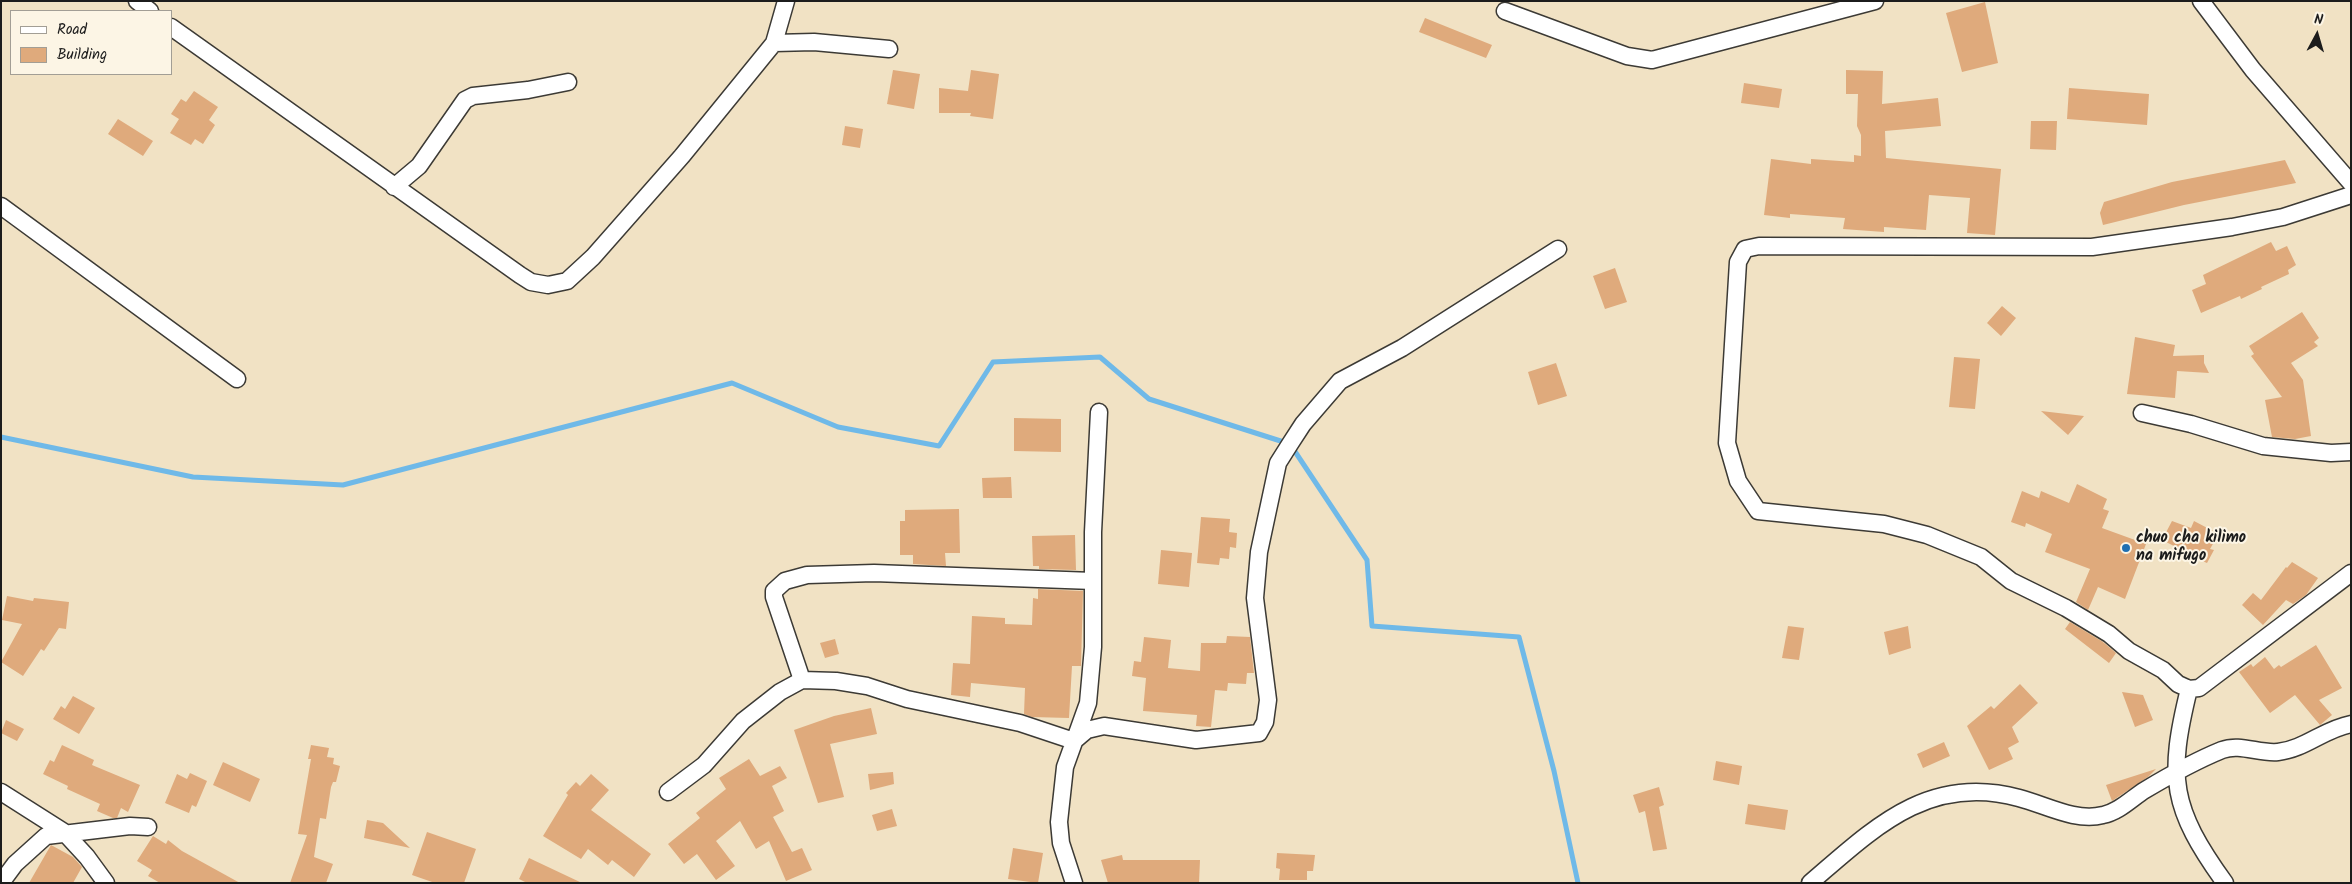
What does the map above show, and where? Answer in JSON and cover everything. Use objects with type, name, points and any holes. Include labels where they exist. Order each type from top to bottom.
[{"type":"street","points":[[136,1],[149,10]]},
{"type":"street","points":[[172,27],[394,187],[531,282],[548,284],[566,281],[593,257],[682,156],[774,43],[786,1]]},
{"type":"street","points":[[1505,11],[1626,56],[1652,60],[1750,36],[1875,1]]},
{"type":"street","points":[[2201,1],[2253,70],[2351,183]]},
{"type":"street","points":[[774,43],[814,42],[889,49]]},
{"type":"street","points":[[394,187],[419,166],[465,100],[473,96],[528,90],[568,82]]},
{"type":"street","points":[[2351,194],[2283,217],[2182,236],[2092,247],[1759,246],[1745,249],[1738,262],[1727,443],[1738,481],[1758,511],[1884,524],[1927,535],[1981,557],[2011,581],[2066,608],[2109,634],[2129,651],[2163,670],[2178,684],[2189,689],[2200,688],[2351,573]]},
{"type":"street","points":[[1,206],[236,379]]},
{"type":"street","points":[[1074,741],[1087,730],[1104,726],[1196,740],[1259,733],[1265,722],[1268,700],[1255,598],[1259,552],[1278,463],[1303,424],[1340,381],[1402,348],[1558,249]]},
{"type":"street","points":[[1074,883],[1061,843],[1059,822],[1065,767],[1088,703],[1093,646],[1093,581],[1099,412]]},
{"type":"street","points":[[2142,413],[2191,424],[2263,446],[2331,453],[2351,452]]},
{"type":"street","points":[[802,680],[774,597],[774,591],[785,581],[806,575],[874,573],[1093,581]]},
{"type":"street","points":[[668,792],[704,765],[743,722],[780,692],[802,680],[836,681],[866,686],[907,699],[1020,723],[1074,741]]},
{"type":"street","points":[[2189,689],[2174,772],[2179,798],[2188,826],[2225,883]]},
{"type":"street","points":[[1810,883],[1863,838],[1897,813],[1915,804],[1959,793],[1987,793],[2020,798],[2065,813],[2085,816],[2103,815],[2116,810],[2174,772],[2231,747],[2276,753],[2301,747],[2336,727],[2351,724]]},
{"type":"street","points":[[1,792],[64,832],[87,857],[106,883]]},
{"type":"street","points":[[2,883],[15,864],[46,836],[64,832],[130,826],[148,827]]},
{"type":"building","points":[[1985,2],[1998,63],[1962,72],[1946,13]]},
{"type":"building","points":[[1425,18],[1492,45],[1486,58],[1419,32]]},
{"type":"building","points":[[893,70],[920,74],[914,109],[887,104]]},
{"type":"building","points":[[971,70],[999,74],[993,119],[970,116],[971,113],[939,113],[939,88],[968,91]]},
{"type":"building","points":[[1846,70],[1883,71],[1882,104],[1938,98],[1941,126],[1885,131],[1886,158],[2001,169],[1995,235],[1967,233],[1970,198],[1929,195],[1926,230],[1884,227],[1884,232],[1843,229],[1845,218],[1790,214],[1790,218],[1764,215],[1771,159],[1811,164],[1811,159],[1854,162],[1854,155],[1861,156],[1861,135],[1857,126],[1858,94],[1846,94]]},
{"type":"building","points":[[1744,83],[1782,89],[1779,108],[1741,103]]},
{"type":"building","points":[[2069,88],[2149,94],[2147,125],[2067,119]]},
{"type":"building","points":[[194,91],[218,107],[209,120],[215,125],[203,144],[195,139],[191,145],[170,133],[179,119],[171,114],[181,99],[186,102]]},
{"type":"building","points":[[118,119],[153,141],[143,156],[108,134]]},
{"type":"building","points":[[2031,121],[2057,121],[2056,150],[2030,149]]},
{"type":"building","points":[[845,126],[863,129],[860,148],[842,145]]},
{"type":"building","points":[[2285,160],[2296,183],[2184,205],[2103,225],[2100,213],[2104,202],[2172,182]]},
{"type":"building","points":[[2271,242],[2276,251],[2287,246],[2296,265],[2288,270],[2289,274],[2241,299],[2240,296],[2201,313],[2192,290],[2206,284],[2203,275]]},
{"type":"building","points":[[1615,268],[1627,302],[1605,309],[1593,276]]},
{"type":"building","points":[[2002,306],[2016,318],[2001,336],[1987,323]]},
{"type":"building","points":[[2302,312],[2319,338],[2314,342],[2318,346],[2291,363],[2303,380],[2311,436],[2295,439],[2272,437],[2265,400],[2282,397],[2251,356],[2254,354],[2249,346]]},
{"type":"building","points":[[2135,337],[2175,345],[2173,356],[2204,355],[2204,363],[2209,373],[2177,371],[2175,398],[2127,394]]},
{"type":"building","points":[[1954,357],[1980,359],[1975,409],[1949,407]]},
{"type":"building","points":[[1556,363],[1567,396],[1538,405],[1528,372]]},
{"type":"building","points":[[2041,411],[2084,416],[2068,435]]},
{"type":"building","points":[[1014,418],[1061,419],[1061,452],[1014,451]]},
{"type":"building","points":[[1011,477],[1012,498],[983,498],[982,478]]},
{"type":"building","points":[[2077,484],[2107,499],[2103,509],[2109,511],[2102,528],[2146,544],[2125,599],[2098,587],[2088,610],[2076,602],[2090,569],[2045,552],[2052,534],[2026,523],[2025,527],[2011,522],[2022,491],[2039,498],[2041,491],[2069,503]]},
{"type":"building","points":[[959,509],[960,553],[945,553],[946,566],[913,564],[913,555],[900,555],[900,521],[905,521],[905,510]]},
{"type":"building","points":[[1201,517],[1230,519],[1229,532],[1237,533],[1236,548],[1230,547],[1229,559],[1220,558],[1219,565],[1197,563]]},
{"type":"building","points":[[2172,521],[2191,528],[2194,521],[2215,532],[2211,540],[2214,542],[2210,549],[2214,550],[2207,563],[2180,551],[2180,549],[2162,540]]},
{"type":"building","points":[[1075,535],[1076,570],[1039,569],[1039,566],[1033,566],[1032,536]]},
{"type":"building","points":[[1161,550],[1192,553],[1189,587],[1158,584]]},
{"type":"building","points":[[2292,562],[2318,578],[2306,595],[2293,604],[2286,600],[2263,625],[2242,605],[2253,593],[2261,600]]},
{"type":"building","points":[[1038,589],[1083,591],[1081,666],[1072,666],[1069,718],[1032,717],[1024,714],[1025,688],[971,683],[970,697],[951,695],[953,663],[970,664],[972,616],[1005,618],[1005,624],[1032,625],[1033,598],[1038,599]]},
{"type":"building","points":[[7,596],[33,601],[34,598],[69,602],[66,629],[59,628],[44,651],[41,649],[23,676],[1,662],[22,624],[2,620]]},
{"type":"building","points":[[2070,622],[2103,642],[2116,653],[2109,663],[2065,629]]},
{"type":"building","points":[[1788,626],[1804,628],[1799,660],[1782,658]]},
{"type":"building","points":[[1908,626],[1911,648],[1889,655],[1884,632]]},
{"type":"building","points":[[1227,636],[1250,637],[1254,673],[1247,673],[1246,684],[1228,683],[1227,691],[1215,690],[1211,727],[1196,726],[1197,715],[1143,711],[1146,678],[1132,676],[1134,661],[1141,662],[1144,637],[1171,640],[1168,668],[1200,671],[1201,643],[1226,643]]},
{"type":"building","points":[[835,639],[839,654],[825,658],[820,643]]},
{"type":"building","points":[[2316,645],[2342,688],[2319,700],[2332,715],[2320,725],[2295,695],[2270,713],[2239,672],[2251,664],[2253,667],[2265,657],[2274,669],[2279,665],[2281,667]]},
{"type":"building","points":[[2020,684],[2038,703],[2012,727],[2019,742],[2008,748],[2013,759],[1989,770],[1967,726],[1991,706],[1994,709]]},
{"type":"building","points":[[2122,692],[2143,695],[2153,720],[2135,727]]},
{"type":"building","points":[[73,696],[95,708],[79,734],[53,719],[61,706],[65,709]]},
{"type":"building","points":[[871,708],[877,734],[830,744],[844,797],[818,803],[794,730],[834,716]]},
{"type":"building","points":[[6,720],[24,729],[17,741],[1,733]]},
{"type":"building","points":[[1944,742],[1950,756],[1923,768],[1917,754]]},
{"type":"building","points":[[62,745],[94,760],[92,765],[140,785],[128,812],[121,808],[117,818],[113,818],[97,811],[100,804],[67,789],[68,786],[43,774],[50,760],[54,762]]},
{"type":"building","points":[[311,745],[329,748],[327,757],[334,758],[333,764],[340,766],[336,782],[333,782],[331,787],[326,819],[320,818],[314,857],[333,864],[326,883],[290,883],[307,835],[298,834],[311,759],[308,759]]},
{"type":"building","points":[[749,759],[760,776],[780,766],[787,778],[772,786],[784,811],[773,817],[792,852],[802,848],[812,870],[786,881],[769,841],[756,849],[740,821],[716,841],[735,866],[716,880],[697,854],[684,864],[668,844],[700,818],[696,813],[726,789],[719,778]]},
{"type":"building","points":[[1716,761],[1742,766],[1739,785],[1713,780]]},
{"type":"building","points":[[223,762],[260,779],[250,802],[213,785]]},
{"type":"building","points":[[2156,769],[2148,777],[2112,801],[2106,785]]},
{"type":"building","points":[[893,772],[894,784],[870,790],[868,774]]},
{"type":"building","points":[[190,773],[207,781],[196,807],[192,805],[189,813],[165,803],[177,774],[187,779]]},
{"type":"building","points":[[591,774],[609,790],[591,810],[651,854],[634,877],[612,860],[608,865],[588,849],[581,859],[543,836],[568,795],[566,793],[576,782],[580,786]]},
{"type":"building","points":[[1659,787],[1664,805],[1659,807],[1667,849],[1653,851],[1645,811],[1639,813],[1633,795]]},
{"type":"building","points":[[1748,804],[1788,810],[1785,830],[1745,824]]},
{"type":"building","points":[[892,809],[897,826],[877,831],[872,815]]},
{"type":"building","points":[[367,820],[383,823],[410,848],[364,838]]},
{"type":"building","points":[[427,832],[476,849],[464,883],[435,883],[412,875]]},
{"type":"building","points":[[153,836],[166,844],[168,840],[182,851],[240,883],[160,883],[148,876],[152,870],[137,861]]},
{"type":"building","points":[[51,845],[73,857],[82,867],[73,883],[29,883]]},
{"type":"building","points":[[1013,848],[1043,853],[1038,883],[1008,879]]},
{"type":"building","points":[[1277,853],[1315,855],[1313,871],[1307,871],[1307,880],[1279,880],[1280,869],[1276,868]]},
{"type":"building","points":[[1122,855],[1123,860],[1200,860],[1199,883],[1108,883],[1101,860]]},
{"type":"building","points":[[529,858],[582,883],[527,883],[519,879]]},
{"type":"waterway","points":[[1,437],[193,477],[343,485],[732,383],[838,427],[939,446],[993,362],[1100,357],[1149,399],[1290,444],[1367,560],[1372,626],[1519,637],[1554,771],[1578,883]]},
{"type":"place","name":"chuo cha kilimo na mifugo","points":[[2126,548]]}]
